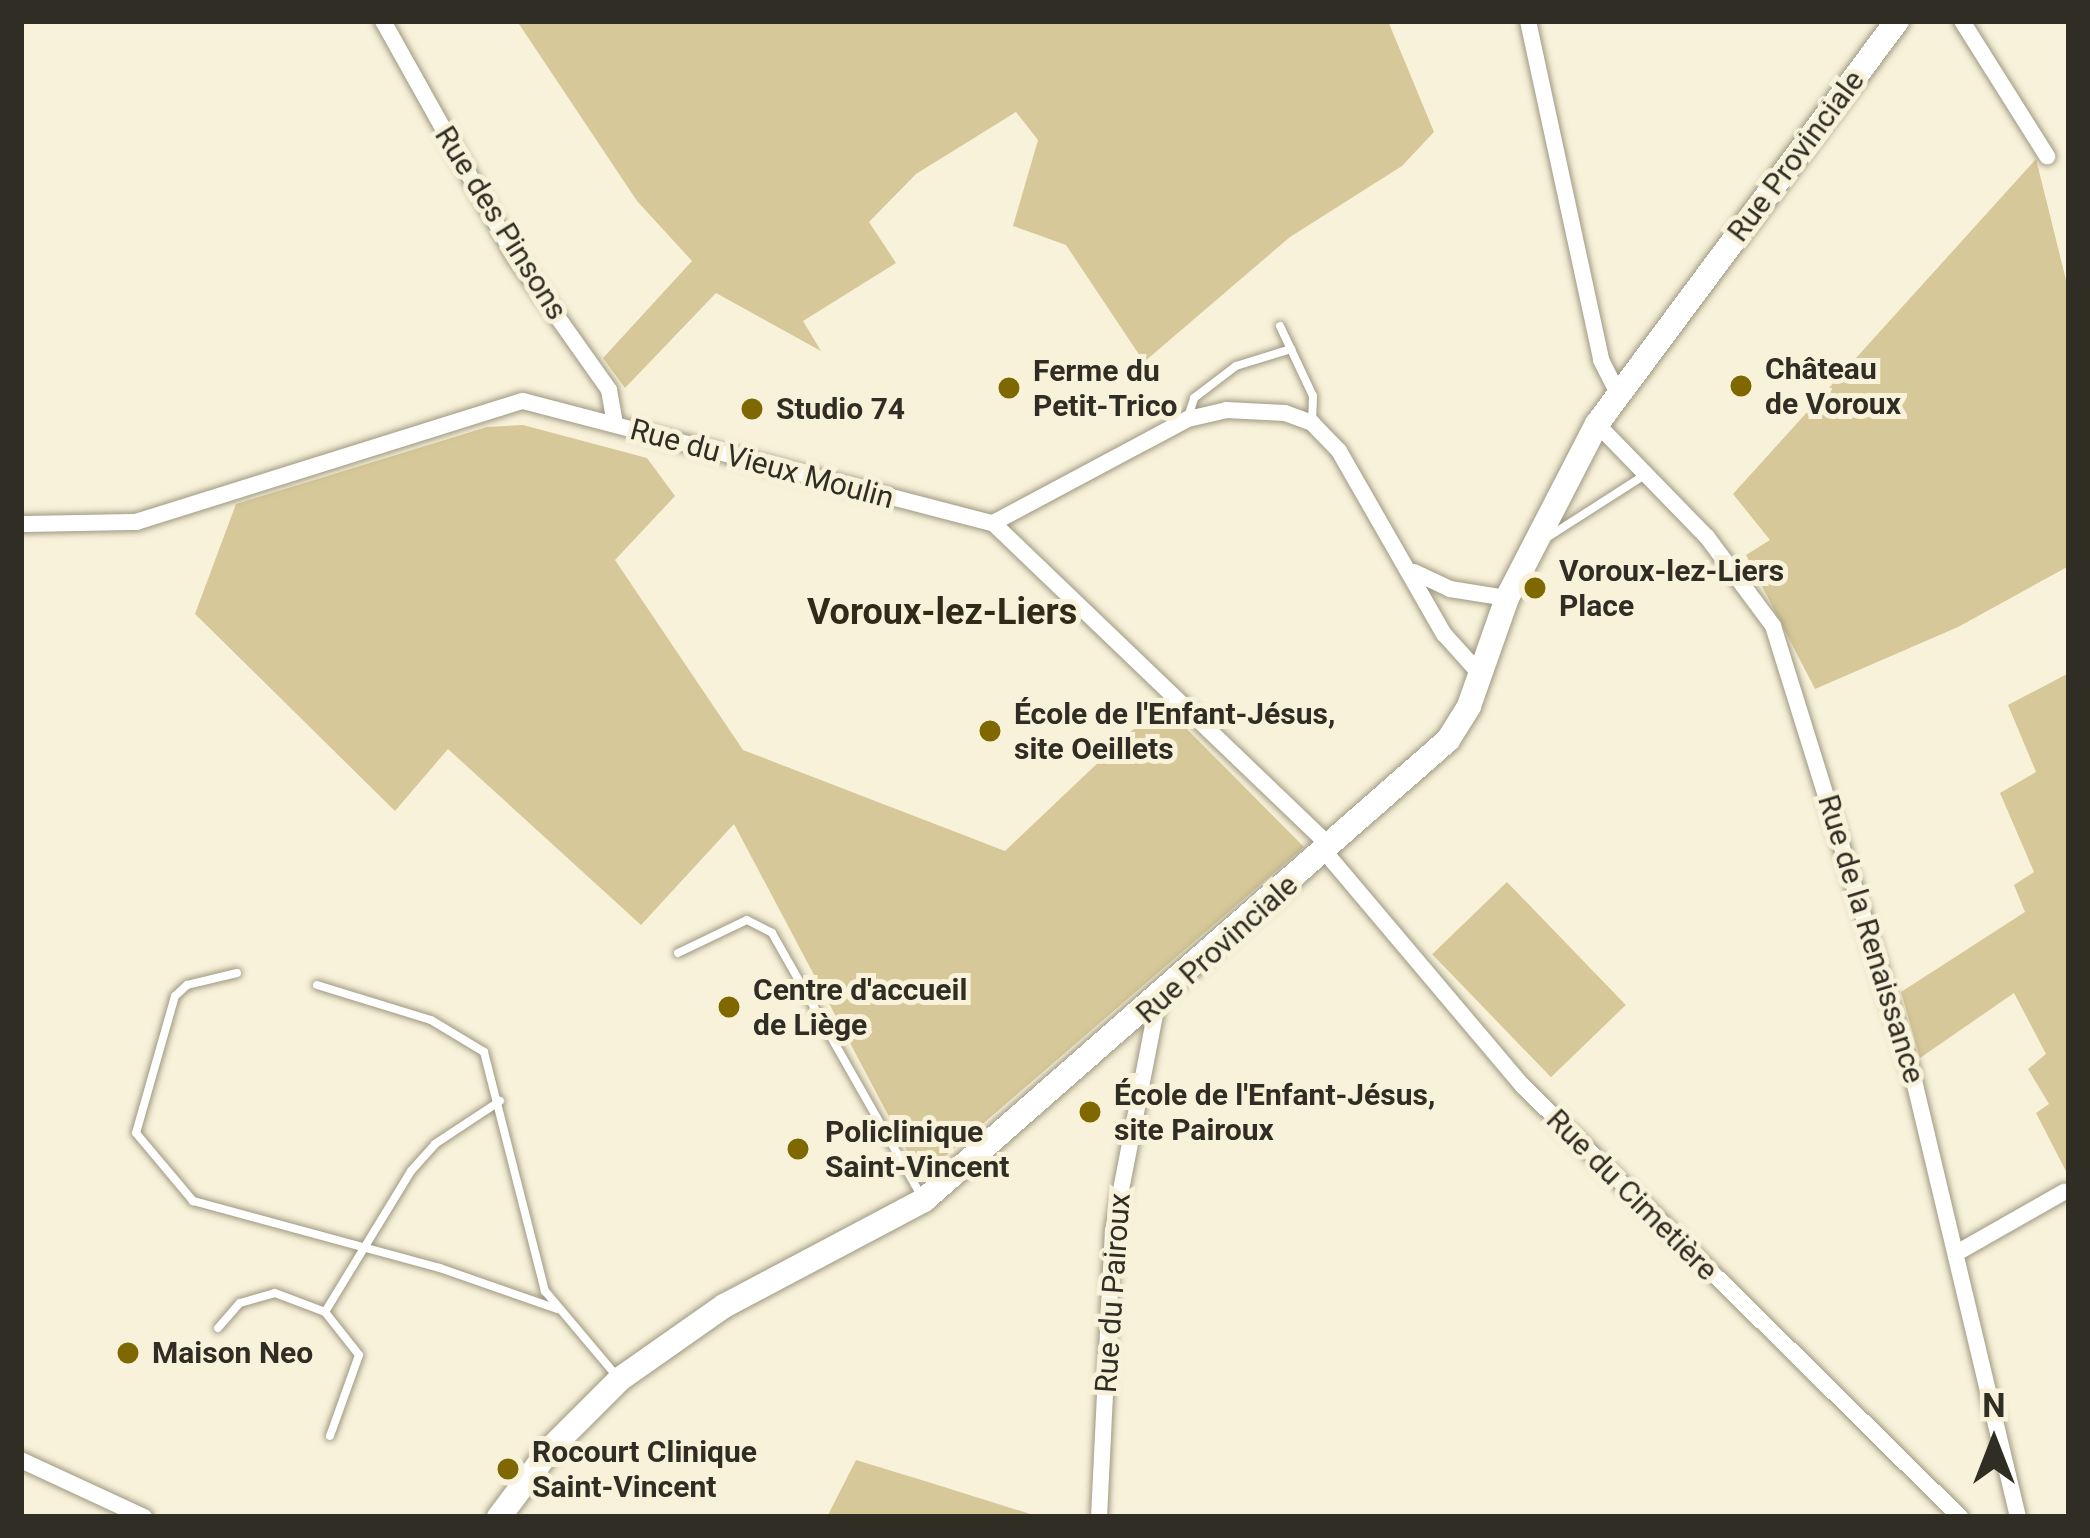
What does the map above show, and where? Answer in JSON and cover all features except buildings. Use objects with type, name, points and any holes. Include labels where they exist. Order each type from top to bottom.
[{"type":"main road","name":"Rue Provinciale","points":[[499,1517],[551,1448],[620,1379],[724,1306],[924,1200],[1158,1000],[1448,740],[1531,547],[1597,424],[1897,21]]},
{"type":"street","name":"Rue des Pinsons","points":[[382,21],[515,257],[610,390],[614,424]]},
{"type":"street","points":[[1528,21],[1601,360],[1618,394]]},
{"type":"street","points":[[1962,21],[2047,156]]},
{"type":"street","name":"Rue du Vieux Moulin","points":[[21,524],[136,522],[523,400],[992,524]]},
{"type":"street","points":[[992,524],[1188,419],[1226,410],[1285,413],[1312,423],[1339,451],[1414,572],[1444,634],[1480,674]]},
{"type":"street","name":"Rue de la Renaissance","points":[[1597,424],[1648,473],[1773,626],[1960,1251],[2018,1517]]},
{"type":"street","name":"Rue du Cimetière","points":[[992,524],[1328,850],[1523,1086],[1960,1517]]},
{"type":"street","points":[[1414,572],[1450,589],[1507,598]]},
{"type":"street","name":"Rue du Pairoux","points":[[1099,1517],[1113,1232],[1158,1000]]},
{"type":"street","points":[[1960,1251],[2064,1192]]},
{"type":"street","points":[[21,1460],[143,1517]]},
{"type":"lane","points":[[1280,326],[1313,396],[1312,423]]},
{"type":"lane","points":[[1188,419],[1194,398],[1236,366],[1291,349]]},
{"type":"lane","points":[[1531,547],[1648,473]]},
{"type":"lane","points":[[678,953],[747,920],[772,933],[924,1200]]},
{"type":"lane","points":[[237,973],[187,985],[175,996],[136,1133],[193,1201],[369,1249],[557,1309]]},
{"type":"lane","points":[[317,985],[466,1036],[484,1052],[500,1101],[524,1222],[557,1309],[620,1379]]},
{"type":"lane","points":[[325,1312],[435,1144],[500,1101]]},
{"type":"lane","points":[[218,1328],[240,1303],[275,1293],[325,1312],[358,1355],[330,1436]]},
{"type":"shaded area","points":[[517,21],[1388,21],[1434,132],[1402,166],[1290,237],[1144,362],[1066,245],[1013,226],[1038,140],[1016,112],[916,174],[869,222],[896,263],[803,321],[821,351],[716,293],[625,388],[603,358],[692,261],[637,201]]},
{"type":"shaded area","points":[[2036,159],[2069,292],[2069,566],[1958,627],[1815,689],[1746,555],[1770,540],[1733,494]]},
{"type":"shaded area","points":[[523,425],[647,458],[675,496],[615,560],[743,750],[1005,851],[1161,703],[1304,847],[921,1177],[734,824],[641,925],[448,749],[395,811],[195,614],[236,504],[487,427]]},
{"type":"shaded area","points":[[2069,673],[2069,1177],[2036,1113],[2049,1104],[2028,1069],[2046,1054],[2014,993],[1920,1058],[1901,992],[2025,912],[2014,885],[2034,872],[2000,793],[2036,772],[2008,705]]},
{"type":"shaded area","points":[[1507,882],[1626,1005],[1551,1077],[1432,954]]},
{"type":"shaded area","points":[[856,1460],[928,1482],[1040,1517],[827,1517]]},
{"type":"place","name":"Château de Voroux","points":[[1741,386]]},
{"type":"place","name":"Ferme du Petit-Trico","points":[[1009,388]]},
{"type":"place","name":"Studio 74","points":[[752,409]]},
{"type":"place","name":"Voroux-lez-Liers Place","points":[[1535,588]]},
{"type":"place","name":"École de l'Enfant-Jésus, site Oeillets","points":[[990,731]]},
{"type":"place","name":"Centre d'accueil de Liège","points":[[729,1007]]},
{"type":"place","name":"École de l'Enfant-Jésus, site Pairoux","points":[[1090,1112]]},
{"type":"place","name":"Policlinique Saint-Vincent","points":[[798,1149]]},
{"type":"place","name":"Maison Neo","points":[[128,1353]]},
{"type":"place","name":"Rocourt Clinique Saint-Vincent","points":[[508,1469]]},
{"type":"district","name":"Voroux-lez-Liers","points":[[942,613]]}]
